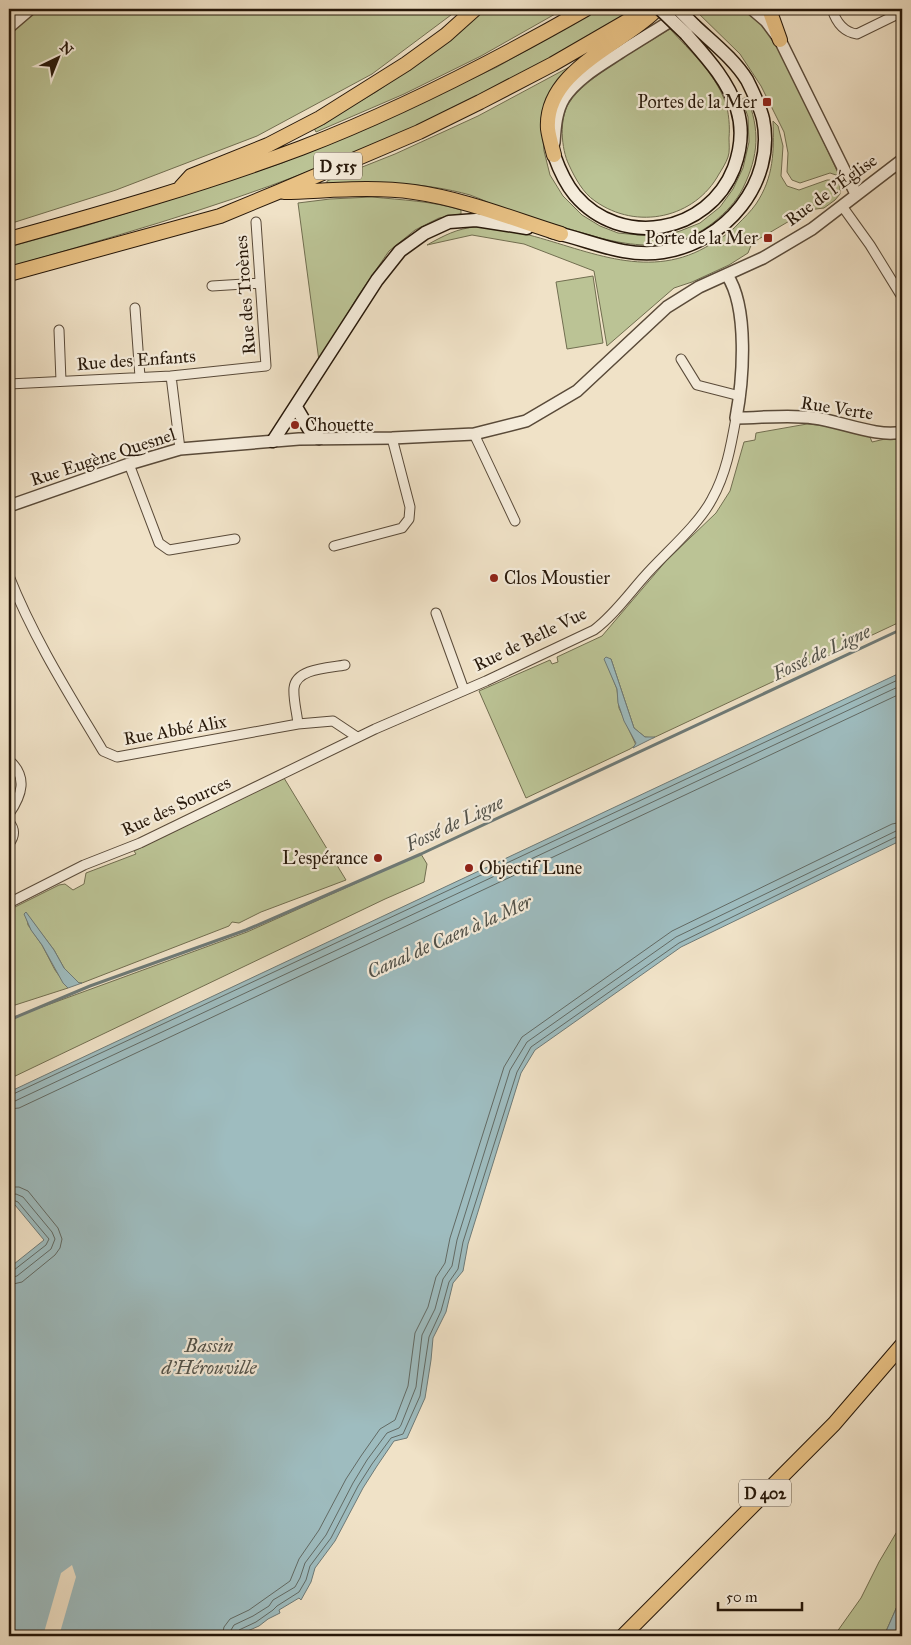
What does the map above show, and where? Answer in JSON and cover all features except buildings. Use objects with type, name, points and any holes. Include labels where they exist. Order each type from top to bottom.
[{"type":"main road","points":[[176,191],[191,176],[268,145],[320,118],[406,64],[446,35],[475,9]]},
{"type":"main road","name":"D 515","points":[[9,239],[142,202],[303,147],[434,90],[536,38],[586,9]]},
{"type":"main road","name":"D 515","points":[[9,274],[220,216],[278,192],[419,132],[454,115],[553,64],[648,9]]},
{"type":"main road","points":[[278,192],[363,189],[415,192],[466,204],[628,253],[663,252],[689,245],[712,234],[733,217],[748,198],[762,161],[765,137],[763,117],[743,75],[690,29],[659,9],[645,22],[591,58],[572,74],[556,92],[550,108],[548,128],[554,155],[567,185],[575,196],[596,213],[609,220],[634,227],[665,227],[694,215],[715,199],[731,176],[737,159],[740,143],[738,110],[727,84],[690,29],[678,9]]},
{"type":"main road","points":[[769,9],[780,40]]},
{"type":"main road","points":[[273,441],[386,267],[400,251],[425,233],[449,222],[476,220],[561,234]]},
{"type":"main road","points":[[296,406],[309,429],[320,438]]},
{"type":"main road","name":"D 402","points":[[623,1636],[834,1424],[902,1345]]},
{"type":"street","points":[[9,26],[30,9]]},
{"type":"street","points":[[554,155],[555,130],[559,111],[564,99],[571,90],[583,78],[601,65],[690,9]]},
{"type":"street","points":[[752,9],[766,22],[780,40],[856,194]]},
{"type":"street","points":[[832,9],[841,26],[849,33],[857,34],[902,12]]},
{"type":"street","name":"Rue de l'Église","points":[[728,276],[812,229],[902,160]]},
{"type":"street","points":[[842,206],[875,252],[902,297]]},
{"type":"street","name":"Rue des Troènes","points":[[256,222],[266,366]]},
{"type":"street","name":"Rue de Belle Vue","points":[[357,737],[594,630],[607,619],[691,527],[712,501],[728,460],[740,396],[742,350],[740,310],[738,299],[728,276]]},
{"type":"street","name":"Rue Eugène Quesnel","points":[[9,504],[180,449],[320,438],[392,438],[474,434],[526,421],[572,395],[667,307],[700,287],[728,276]]},
{"type":"street","points":[[212,286],[260,283]]},
{"type":"street","points":[[135,308],[140,377]]},
{"type":"street","points":[[59,330],[60,381]]},
{"type":"street","points":[[681,360],[697,385],[740,396]]},
{"type":"street","name":"Rue des Enfants","points":[[9,384],[172,376],[266,366]]},
{"type":"street","points":[[172,376],[180,449]]},
{"type":"street","name":"Rue Verte","points":[[736,418],[812,417],[872,432],[896,434],[902,432]]},
{"type":"street","points":[[474,434],[515,521]]},
{"type":"street","points":[[334,546],[402,528],[409,520],[410,507],[392,438]]},
{"type":"street","points":[[129,464],[159,543],[169,550],[235,540]]},
{"type":"street","name":"Rue Abbé Alix","points":[[9,576],[42,651],[103,752],[117,757],[298,724],[333,721],[357,737]]},
{"type":"street","points":[[436,613],[464,690]]},
{"type":"street","points":[[298,724],[294,687],[297,681],[306,673],[345,665]]},
{"type":"street","name":"Rue des Sources","points":[[9,903],[84,865],[140,843],[357,737]]},
{"type":"street","points":[[9,760],[14,764],[20,776],[22,786],[18,802],[9,814]]},
{"type":"street","points":[[9,822],[14,831],[14,836],[9,844]]},
{"type":"green space","points":[[38,9],[459,9],[372,74],[257,136],[116,190],[9,224],[9,34]]},
{"type":"green space","points":[[484,9],[564,9],[481,56],[404,94],[316,132],[314,128],[376,92],[425,58]]},
{"type":"green space","points":[[600,9],[634,9],[523,74],[470,101],[335,161],[233,199],[9,267],[9,247],[85,226],[282,163],[400,113],[497,67]]},
{"type":"green space","points":[[694,9],[747,9],[764,24],[778,44],[838,173],[836,175],[830,173],[800,183],[792,180],[787,172],[788,153],[784,132],[761,86],[740,54]]},
{"type":"green space","points":[[670,29],[701,62],[720,90],[728,115],[729,155],[709,189],[695,201],[680,210],[664,215],[629,216],[611,210],[595,201],[580,185],[566,158],[562,125],[569,103],[588,83],[615,63]]},
{"type":"green space","points":[[573,65],[542,127],[544,151],[550,175],[563,196],[582,215],[600,226],[618,233],[660,237],[700,223],[720,207],[733,189],[743,168],[749,142],[748,117],[742,99],[747,97],[756,132],[755,153],[743,188],[723,214],[696,234],[677,241],[640,245],[602,238],[527,217],[470,195],[435,187],[363,183],[327,185],[327,181],[395,154],[478,116]]},
{"type":"green space","points":[[773,121],[778,126],[783,146],[781,176],[787,186],[799,190],[827,180],[833,180],[838,182],[840,186],[840,194],[824,208],[808,210],[752,243],[748,253],[729,265],[674,288],[607,346],[594,271],[524,244],[472,235],[427,245],[457,231],[469,228],[490,227],[529,235],[620,260],[666,261],[688,255],[729,233],[756,204],[770,174],[773,153]]},
{"type":"green space","points":[[372,197],[439,205],[461,210],[461,214],[439,218],[415,230],[389,251],[358,296],[319,361],[298,203]]},
{"type":"green space","points":[[593,276],[603,343],[567,349],[556,282]]},
{"type":"green space","points":[[807,424],[828,426],[870,437],[872,442],[885,439],[902,439],[902,621],[653,738],[645,737],[634,728],[611,659],[605,659],[617,689],[619,708],[636,745],[526,798],[479,691],[550,660],[552,664],[558,662],[557,657],[602,636],[666,561],[716,513],[730,491],[744,442],[755,440],[756,433]]},
{"type":"green space","points":[[284,778],[346,880],[261,912],[239,923],[232,922],[229,926],[82,983],[79,983],[64,968],[54,950],[26,913],[28,925],[68,988],[9,1007],[9,910],[59,885],[65,884],[73,890],[84,884],[86,873],[136,854],[134,851]]},
{"type":"green space","points":[[421,854],[427,864],[424,882],[9,1079],[9,1019],[247,932]]},
{"type":"green space","points":[[902,1523],[902,1595],[884,1636],[834,1636],[861,1598]]},
{"type":"water","points":[[606,657],[611,659],[634,728],[645,737],[655,737],[633,748],[636,743],[624,721],[618,703],[617,689],[604,659]]},
{"type":"water","points":[[902,672],[902,840],[681,947],[535,1050],[521,1073],[468,1244],[463,1271],[453,1283],[446,1312],[433,1338],[425,1398],[407,1438],[394,1441],[363,1488],[335,1541],[315,1568],[311,1582],[301,1600],[299,1598],[279,1610],[280,1613],[259,1626],[236,1636],[9,1636],[9,1268],[44,1240],[15,1205],[9,1209],[9,1092]]},
{"type":"water","points":[[26,912],[54,950],[64,968],[79,983],[82,983],[68,988],[63,983],[42,945],[31,930],[24,914]]},
{"type":"water","points":[[902,1595],[902,1636],[884,1636]]},
{"type":"pier","points":[[72,1565],[76,1577],[59,1636],[43,1636],[61,1573]]},
{"type":"waterway","name":"Fossé de Ligne","points":[[9,1020],[90,986],[246,930],[421,854],[902,629]]},
{"type":"place","name":"Portes de la Mer","points":[[767,102]]},
{"type":"place","name":"Porte de la Mer","points":[[768,238]]},
{"type":"place","name":"Chouette","points":[[295,425]]},
{"type":"place","name":"Clos Moustier","points":[[494,578]]},
{"type":"place","name":"L’espérance","points":[[378,858]]},
{"type":"place","name":"Objectif Lune","points":[[469,868]]},
{"type":"water label","name":"Canal de Caen à la Mer","points":[[449,936]]},
{"type":"water label","name":"Bassin d'Hérouville","points":[[209,1356]]}]
